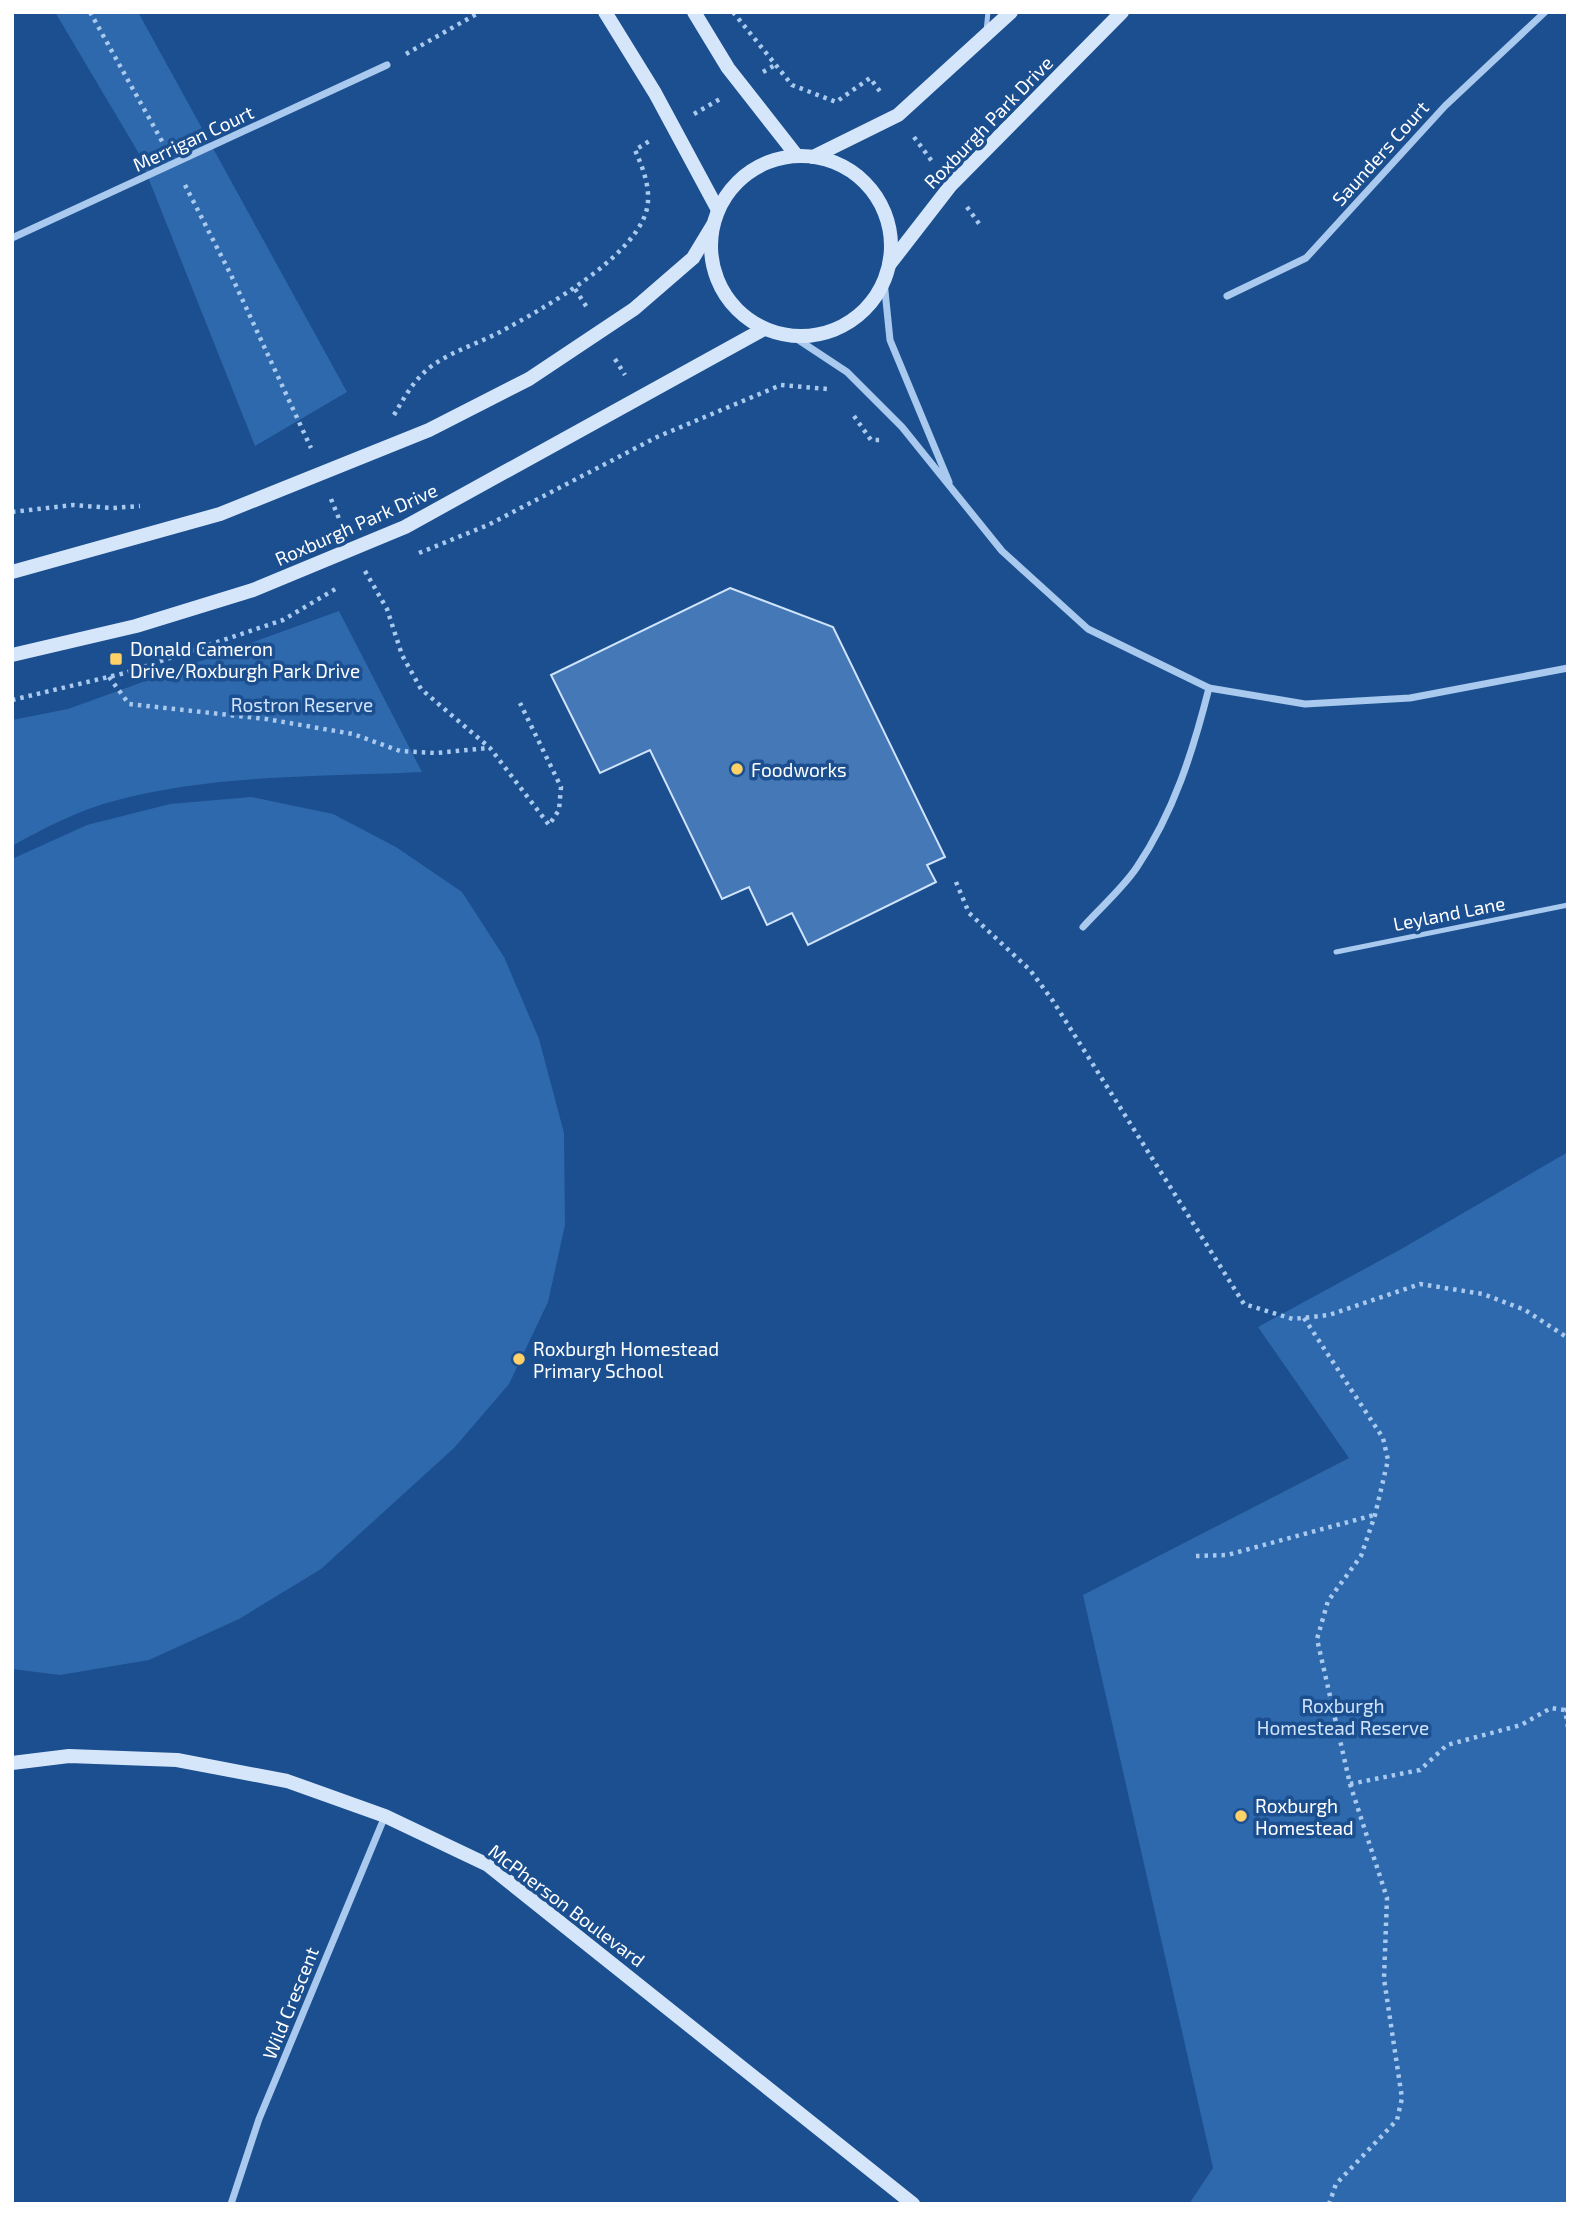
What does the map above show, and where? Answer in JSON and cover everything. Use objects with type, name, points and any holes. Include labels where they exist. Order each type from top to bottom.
[{"type":"street","points":[[605,12],[718,210]]},
{"type":"street","points":[[694,12],[742,85],[797,156]]},
{"type":"street","points":[[813,157],[898,115],[1011,12]]},
{"type":"street","name":"Roxburgh Park Drive","points":[[889,265],[951,186],[1122,12]]},
{"type":"street","name":"Saunders Court","points":[[1227,296],[1306,258],[1445,106],[1545,12]]},
{"type":"street","name":"Merrigan Court","points":[[12,238],[387,65]]},
{"type":"street","points":[[12,572],[208,517],[282,490],[429,430],[529,379],[634,309],[693,258],[732,188],[750,171],[773,160],[797,156],[813,157],[848,169],[875,194],[889,228],[889,265],[884,281],[870,305],[849,324],[822,334],[794,337]]},
{"type":"street","points":[[713,225],[711,256],[720,286],[738,311],[764,329],[794,337],[846,372],[902,427],[1002,551],[1088,629],[1209,688],[1305,704],[1410,698],[1568,668]]},
{"type":"street","points":[[884,281],[890,340],[953,491]]},
{"type":"street","name":"Roxburgh Park Drive","points":[[12,654],[136,626],[253,590],[405,527],[764,329]]},
{"type":"street","points":[[1083,926],[1137,868],[1170,808],[1192,753],[1209,688]]},
{"type":"street","name":"McPherson Boulevard","points":[[12,1763],[69,1756],[177,1760],[287,1781],[385,1816],[488,1865],[913,2204]]},
{"type":"street","name":"Wild Crescent","points":[[231,2204],[259,2119],[385,1816]]},
{"type":"lane","points":[[986,37],[988,12]]},
{"type":"lane","name":"Leyland Lane","points":[[1336,952],[1568,905]]},
{"type":"path","points":[[387,65],[480,12]]},
{"type":"path","points":[[385,421],[394,416],[414,382],[433,365],[575,289],[617,253],[643,225],[648,202],[645,173],[635,150],[775,65]]},
{"type":"path","points":[[575,289],[595,321]]},
{"type":"path","points":[[415,555],[488,525],[657,437],[781,385],[836,390]]},
{"type":"path","points":[[850,410],[871,440],[878,442],[902,427]]},
{"type":"path","points":[[12,512],[73,505],[112,508],[152,505]]},
{"type":"path","points":[[12,700],[109,677],[283,620],[343,585]]},
{"type":"path","points":[[109,677],[129,704],[278,721],[353,734],[400,751],[436,753],[490,748]]},
{"type":"path","points":[[956,882],[969,913],[1030,970],[1053,1001],[1244,1304],[1293,1318],[1304,1318],[1329,1315],[1420,1284],[1483,1294],[1525,1310],[1568,1338]]},
{"type":"path","points":[[1304,1318],[1383,1438],[1388,1460],[1362,1556],[1328,1601],[1317,1639],[1350,1784],[1387,1898],[1384,1979],[1402,2098],[1397,2120],[1336,2184],[1329,2204]]},
{"type":"path","points":[[1196,1556],[1227,1555],[1375,1515]]},
{"type":"path","points":[[1350,1784],[1420,1770],[1447,1745],[1521,1725],[1551,1708],[1566,1710],[1568,1727]]},
{"type":"green space","points":[[55,12],[138,12],[347,392],[255,446],[138,152]]},
{"type":"green space","name":"Rostron Reserve","points":[[339,611],[422,772],[267,778],[151,792],[88,809],[12,846],[12,720],[68,709]]},
{"type":"green space","points":[[251,797],[333,814],[396,847],[462,892],[504,957],[539,1039],[564,1133],[565,1225],[548,1302],[509,1384],[454,1448],[321,1569],[239,1619],[149,1660],[60,1675],[12,1669],[12,859],[87,825],[170,804]]},
{"type":"green space","name":"Roxburgh Homestead Reserve","points":[[1568,1152],[1568,2204],[1189,2204],[1213,2168],[1083,1595],[1349,1458],[1258,1327],[1403,1248]]},
{"type":"building","points":[[730,588],[833,627],[945,857],[927,865],[936,882],[808,945],[792,913],[767,925],[749,887],[722,899],[650,750],[600,773],[551,675]]},
{"type":"place","name":"Donald Cameron Drive/Roxburgh Park Drive","points":[[116,659]]},
{"type":"place","name":"Foodworks","points":[[737,769]]},
{"type":"place","name":"Roxburgh Homestead Primary School","points":[[519,1359]]},
{"type":"place","name":"Roxburgh Homestead","points":[[1241,1816]]}]
